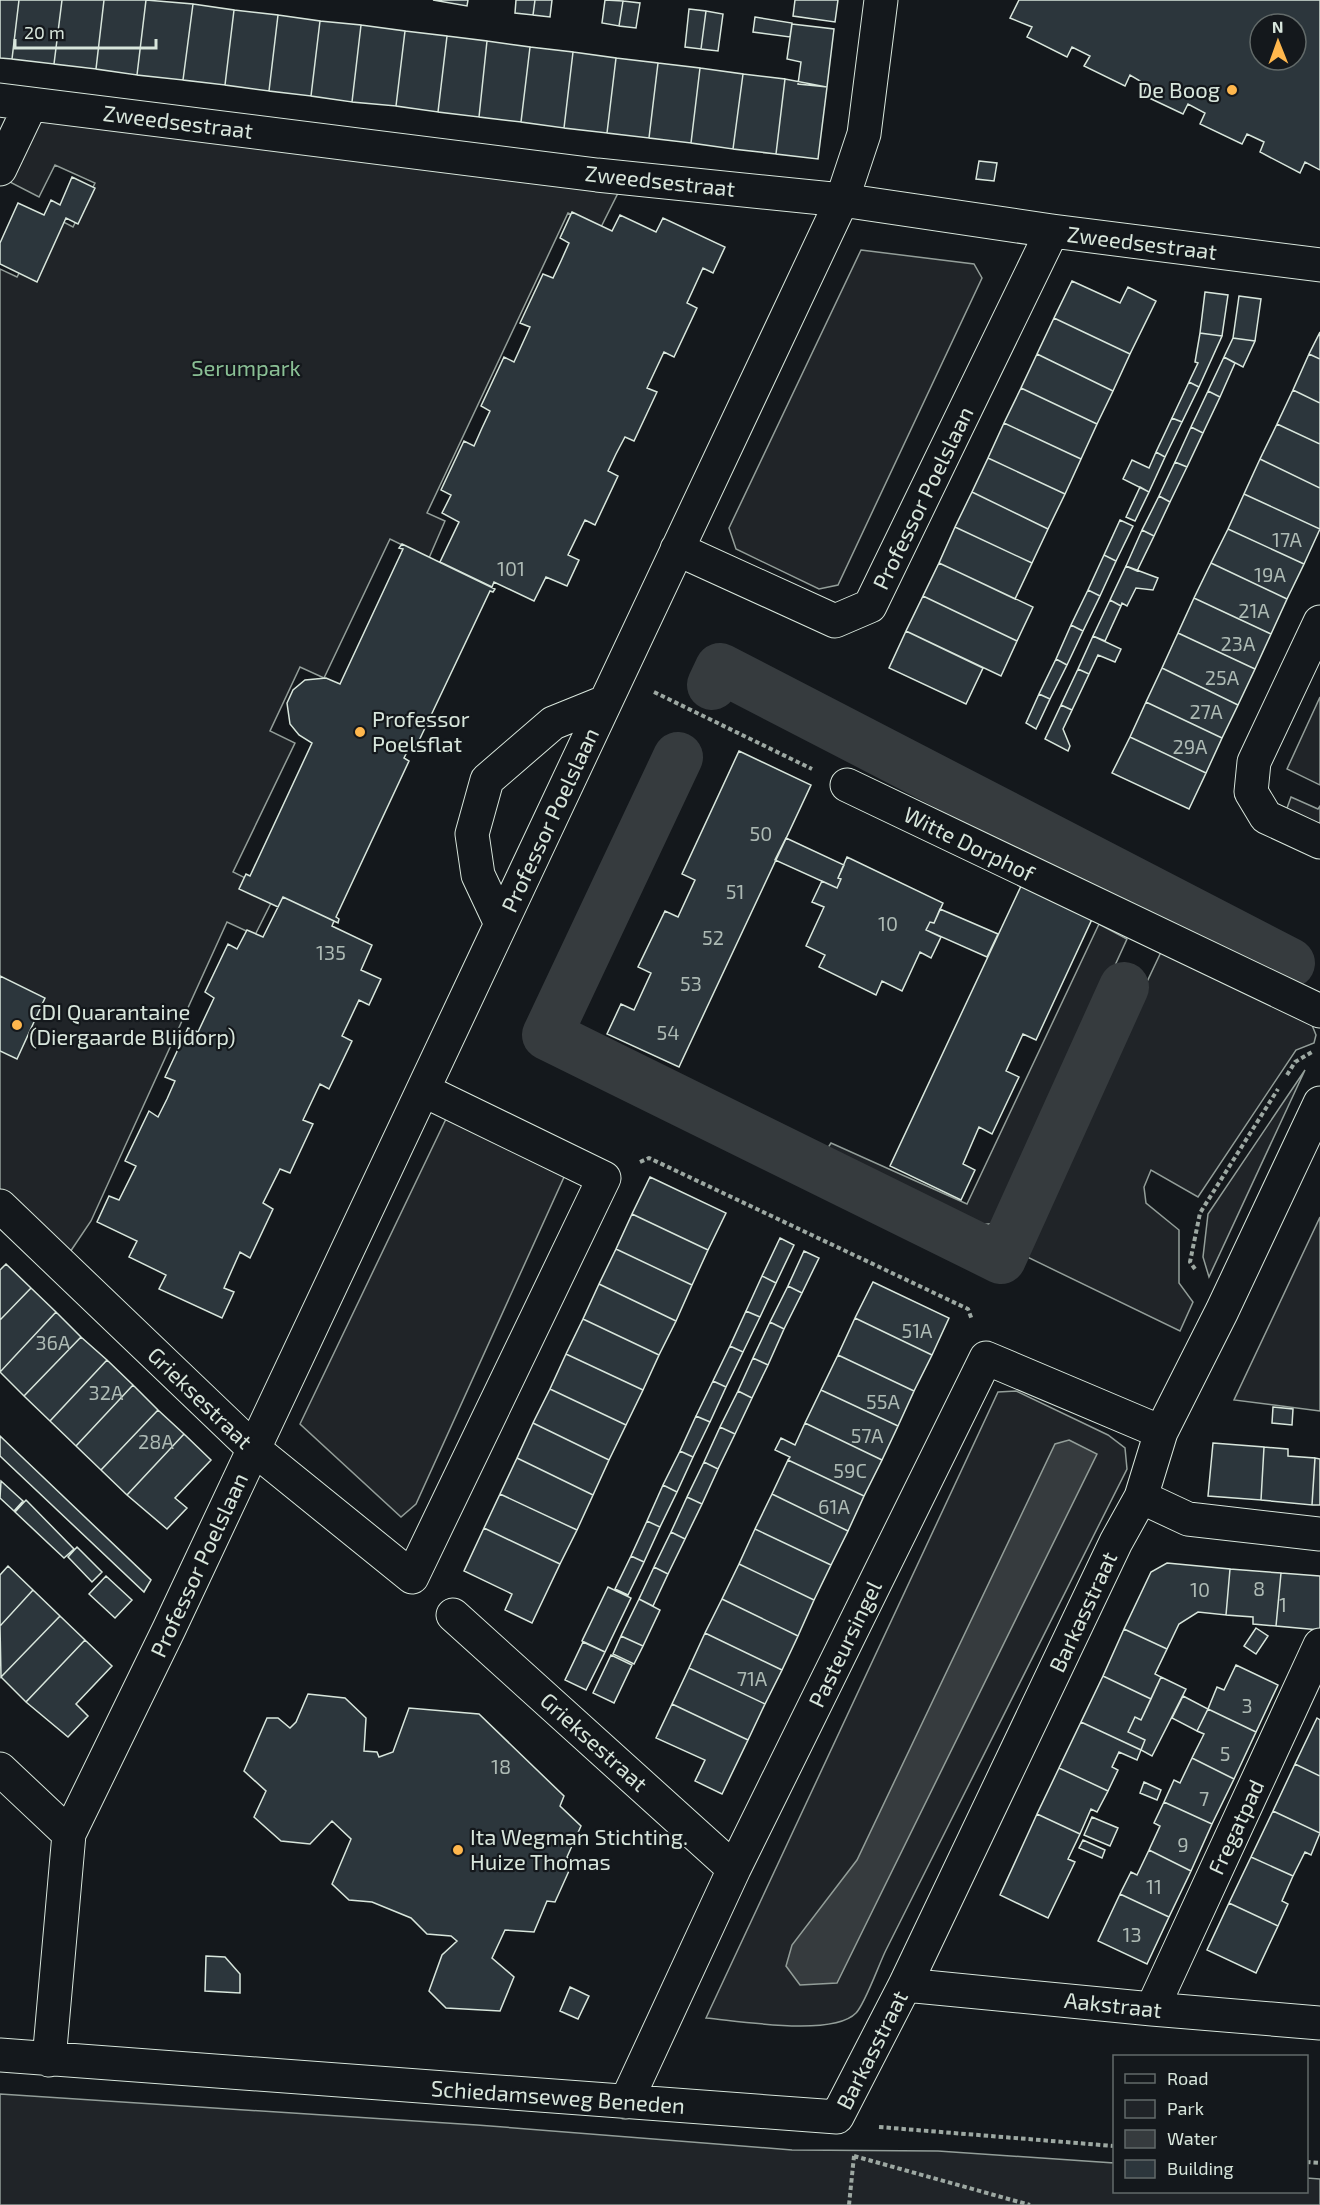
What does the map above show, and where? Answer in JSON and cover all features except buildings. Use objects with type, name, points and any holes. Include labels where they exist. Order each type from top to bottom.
[{"type":"street","name":"Professor Poelslaan","points":[[49,2060],[69,1834],[254,1449],[842,200],[864,134],[881,0]]},
{"type":"street","name":"Zweedsestraat","points":[[15,102],[597,175],[842,200],[1052,231],[1320,266]]},
{"type":"street","points":[[0,169],[15,102]]},
{"type":"street","name":"Professor Poelslaan","points":[[677,549],[835,621],[870,606],[1052,231]]},
{"type":"street","points":[[1320,622],[1254,762],[1251,792],[1266,817],[1320,842]]},
{"type":"street","points":[[501,924],[478,875],[472,834],[487,780],[553,723],[612,688]]},
{"type":"street","name":"Witte Dorphof","points":[[847,785],[1320,1011]]},
{"type":"street","points":[[423,1090],[604,1178]]},
{"type":"street","name":"Barkasstraat","points":[[847,2121],[905,1985],[1116,1542],[1141,1497],[1161,1432],[1222,1311],[1320,1103]]},
{"type":"street","name":"Grieksestraat","points":[[0,1206],[254,1449],[412,1578],[604,1178]]},
{"type":"street","points":[[986,1358],[1161,1432]]},
{"type":"street","name":"Pasteursingel","points":[[626,2102],[734,1869],[986,1358]]},
{"type":"street","points":[[1141,1497],[1188,1519],[1320,1534]]},
{"type":"street","name":"Grieksestraat","points":[[453,1615],[734,1869]]},
{"type":"street","name":"Fregatpad","points":[[1152,2009],[1320,1645]]},
{"type":"street","points":[[0,1769],[69,1834]]},
{"type":"street","name":"Aakstraat","points":[[905,1985],[1320,2023]]},
{"type":"street","name":"Schiedamseweg Beneden","points":[[0,2055],[847,2121]]},
{"type":"path","points":[[612,688],[847,785]]},
{"type":"path","points":[[1222,1311],[1190,1262],[1200,1213],[1295,1062],[1320,1047]]},
{"type":"path","points":[[604,1178],[649,1158],[660,1163],[968,1309],[986,1358]]},
{"type":"path","points":[[849,2205],[854,2156],[847,2121],[1113,2146]]},
{"type":"path","points":[[854,2156],[1030,2205]]},
{"type":"green space","name":"Serumpark","points":[[32,115],[619,191],[601,227],[568,213],[427,513],[445,521],[429,558],[390,539],[324,678],[300,667],[270,731],[295,743],[233,872],[276,893],[255,935],[227,922],[91,1221],[68,1255],[0,1192],[0,269],[17,277],[50,215],[73,227],[95,183],[55,165],[39,197],[2,178]]},
{"type":"green space","points":[[861,250],[974,264],[982,278],[838,585],[819,589],[736,549],[729,528]]},
{"type":"green space","points":[[1320,697],[1320,785],[1287,769]]},
{"type":"green space","points":[[1291,797],[1318,809],[1320,806],[1320,828],[1286,811]]},
{"type":"green space","points":[[1099,924],[1127,939],[997,1223],[970,1226],[820,1160],[831,1143],[967,1204]]},
{"type":"green space","points":[[1162,950],[1312,1025],[1316,1035],[1314,1043],[1296,1050],[1198,1197],[1151,1170],[1144,1187],[1146,1203],[1179,1230],[1179,1283],[1193,1302],[1180,1331],[1019,1253]]},
{"type":"green space","points":[[1305,1070],[1209,1277],[1203,1257],[1208,1214]]},
{"type":"green space","points":[[457,1096],[574,1155],[416,1504],[401,1517],[300,1424]]},
{"type":"green space","points":[[1320,1217],[1320,1411],[1234,1400]]},
{"type":"green space","points":[[1016,1391],[1108,1435],[1125,1448],[1127,1469],[886,1950],[864,2001],[856,2013],[844,2020],[828,2024],[785,2026],[706,2018],[998,1392]]},
{"type":"green space","points":[[0,2094],[477,2125],[792,2150],[938,2151],[1113,2163],[1113,2193],[1308,2193],[1308,2178],[1320,2179],[1320,2205],[0,2205]]},
{"type":"water","points":[[1069,1440],[1097,1454],[837,1983],[800,1985],[786,1966],[792,1945],[857,1860],[1055,1444]]},
{"type":"waterway","points":[[712,685],[720,668],[1290,963]]},
{"type":"waterway","points":[[678,757],[547,1035],[1001,1259],[1124,987]]},
{"type":"place","name":"De Boog","points":[[1232,90]]},
{"type":"place","name":"Professor Poelsflat","points":[[360,732]]},
{"type":"place","name":"CDI Quarantaine (Diergaarde Blijdorp)","points":[[17,1025]]},
{"type":"place","name":"Ita Wegman Stichting. Huize Thomas","points":[[458,1850]]}]
